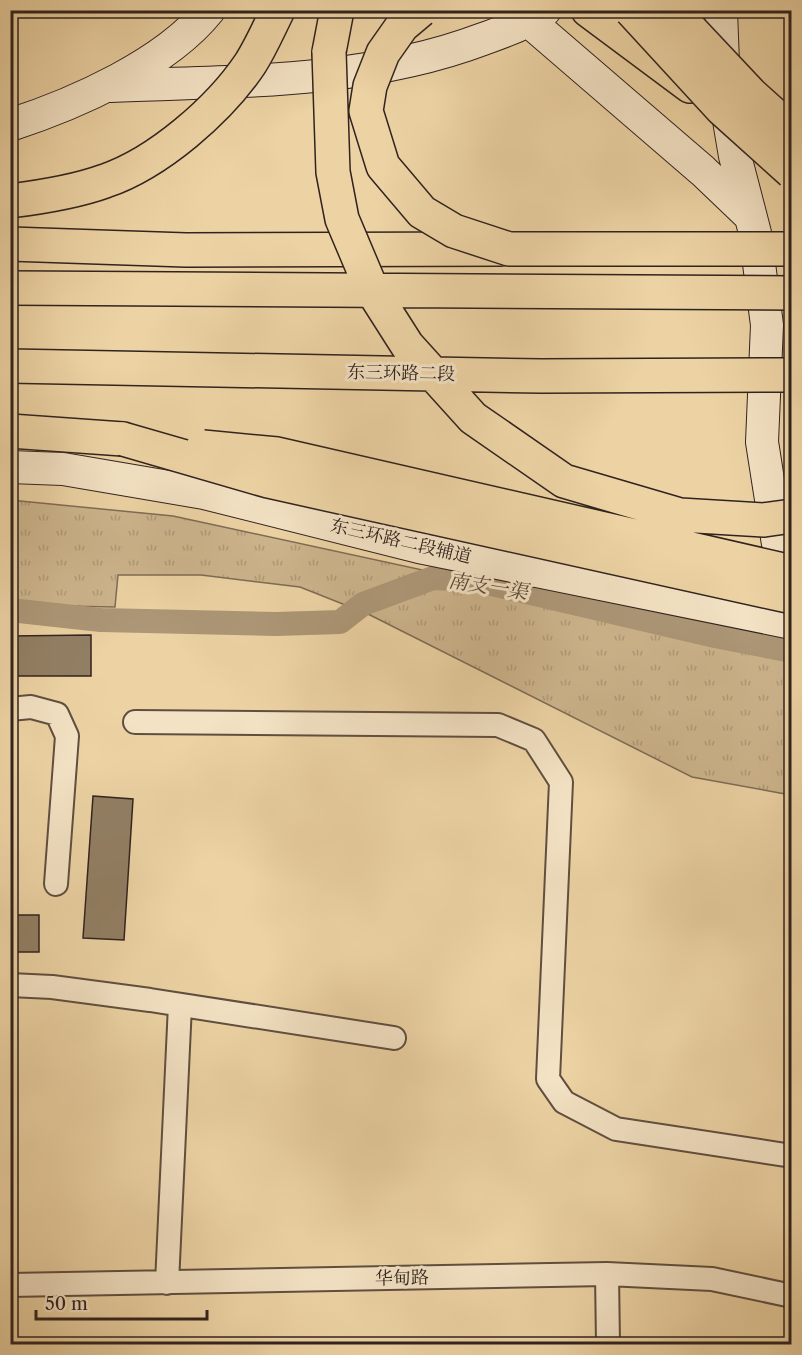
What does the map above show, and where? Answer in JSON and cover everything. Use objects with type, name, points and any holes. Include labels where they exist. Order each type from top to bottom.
[{"type":"main road","points":[[10,125],[75,102],[106,86],[184,39],[208,10]]},
{"type":"main road","points":[[10,201],[49,196],[106,181],[159,153],[205,116],[250,64],[278,10]]},
{"type":"main road","points":[[337,10],[329,52],[330,112],[333,172],[342,219],[372,290],[407,345],[473,418],[564,481],[680,515],[764,520],[792,516]]},
{"type":"main road","points":[[421,10],[402,26],[383,53],[370,86],[366,111],[383,166],[422,212],[454,231],[509,249]]},
{"type":"main road","points":[[588,10],[722,109],[792,172]]},
{"type":"main road","points":[[632,10],[722,109]]},
{"type":"main road","points":[[672,10],[751,94],[792,131]]},
{"type":"main road","points":[[721,10],[724,91],[754,234],[767,325],[762,442],[791,623]]},
{"type":"main road","points":[[106,86],[277,80],[391,65],[452,51],[530,14],[749,215]]},
{"type":"main road","points":[[10,244],[186,250],[792,249]]},
{"type":"main road","points":[[10,288],[792,293]]},
{"type":"main road","name":"东三环路二段","points":[[10,366],[541,376],[792,375]]},
{"type":"main road","points":[[10,431],[277,454],[792,572]]},
{"type":"main road","points":[[123,439],[268,481],[792,597]]},
{"type":"main road","name":"东三环路二段辅道","points":[[10,467],[63,469],[204,493],[419,547],[791,623]]},
{"type":"street","points":[[10,708],[31,707],[57,714],[67,736],[56,884]]},
{"type":"street","points":[[135,722],[498,725],[534,740],[561,782],[548,1079],[564,1102],[616,1128],[792,1156]]},
{"type":"street","points":[[10,986],[52,987],[394,1038]]},
{"type":"street","points":[[167,1283],[180,1005]]},
{"type":"street","points":[[608,1274],[608,1344]]},
{"type":"street","name":"华甸路","points":[[10,1285],[608,1274],[712,1279],[792,1296]]},
{"type":"green space","points":[[10,500],[173,516],[791,650],[791,795],[692,777],[368,614],[300,587],[201,575],[118,575],[115,607],[11,605]]},
{"type":"building","points":[[91,635],[91,676],[10,676],[10,636]]},
{"type":"building","points":[[93,796],[133,799],[124,940],[83,938]]},
{"type":"building","points":[[10,915],[39,915],[39,952],[10,952]]},
{"type":"waterway","name":"南支一渠","points":[[10,610],[101,620],[276,624],[340,622],[363,604],[433,578],[475,580],[715,636],[792,651]]}]
